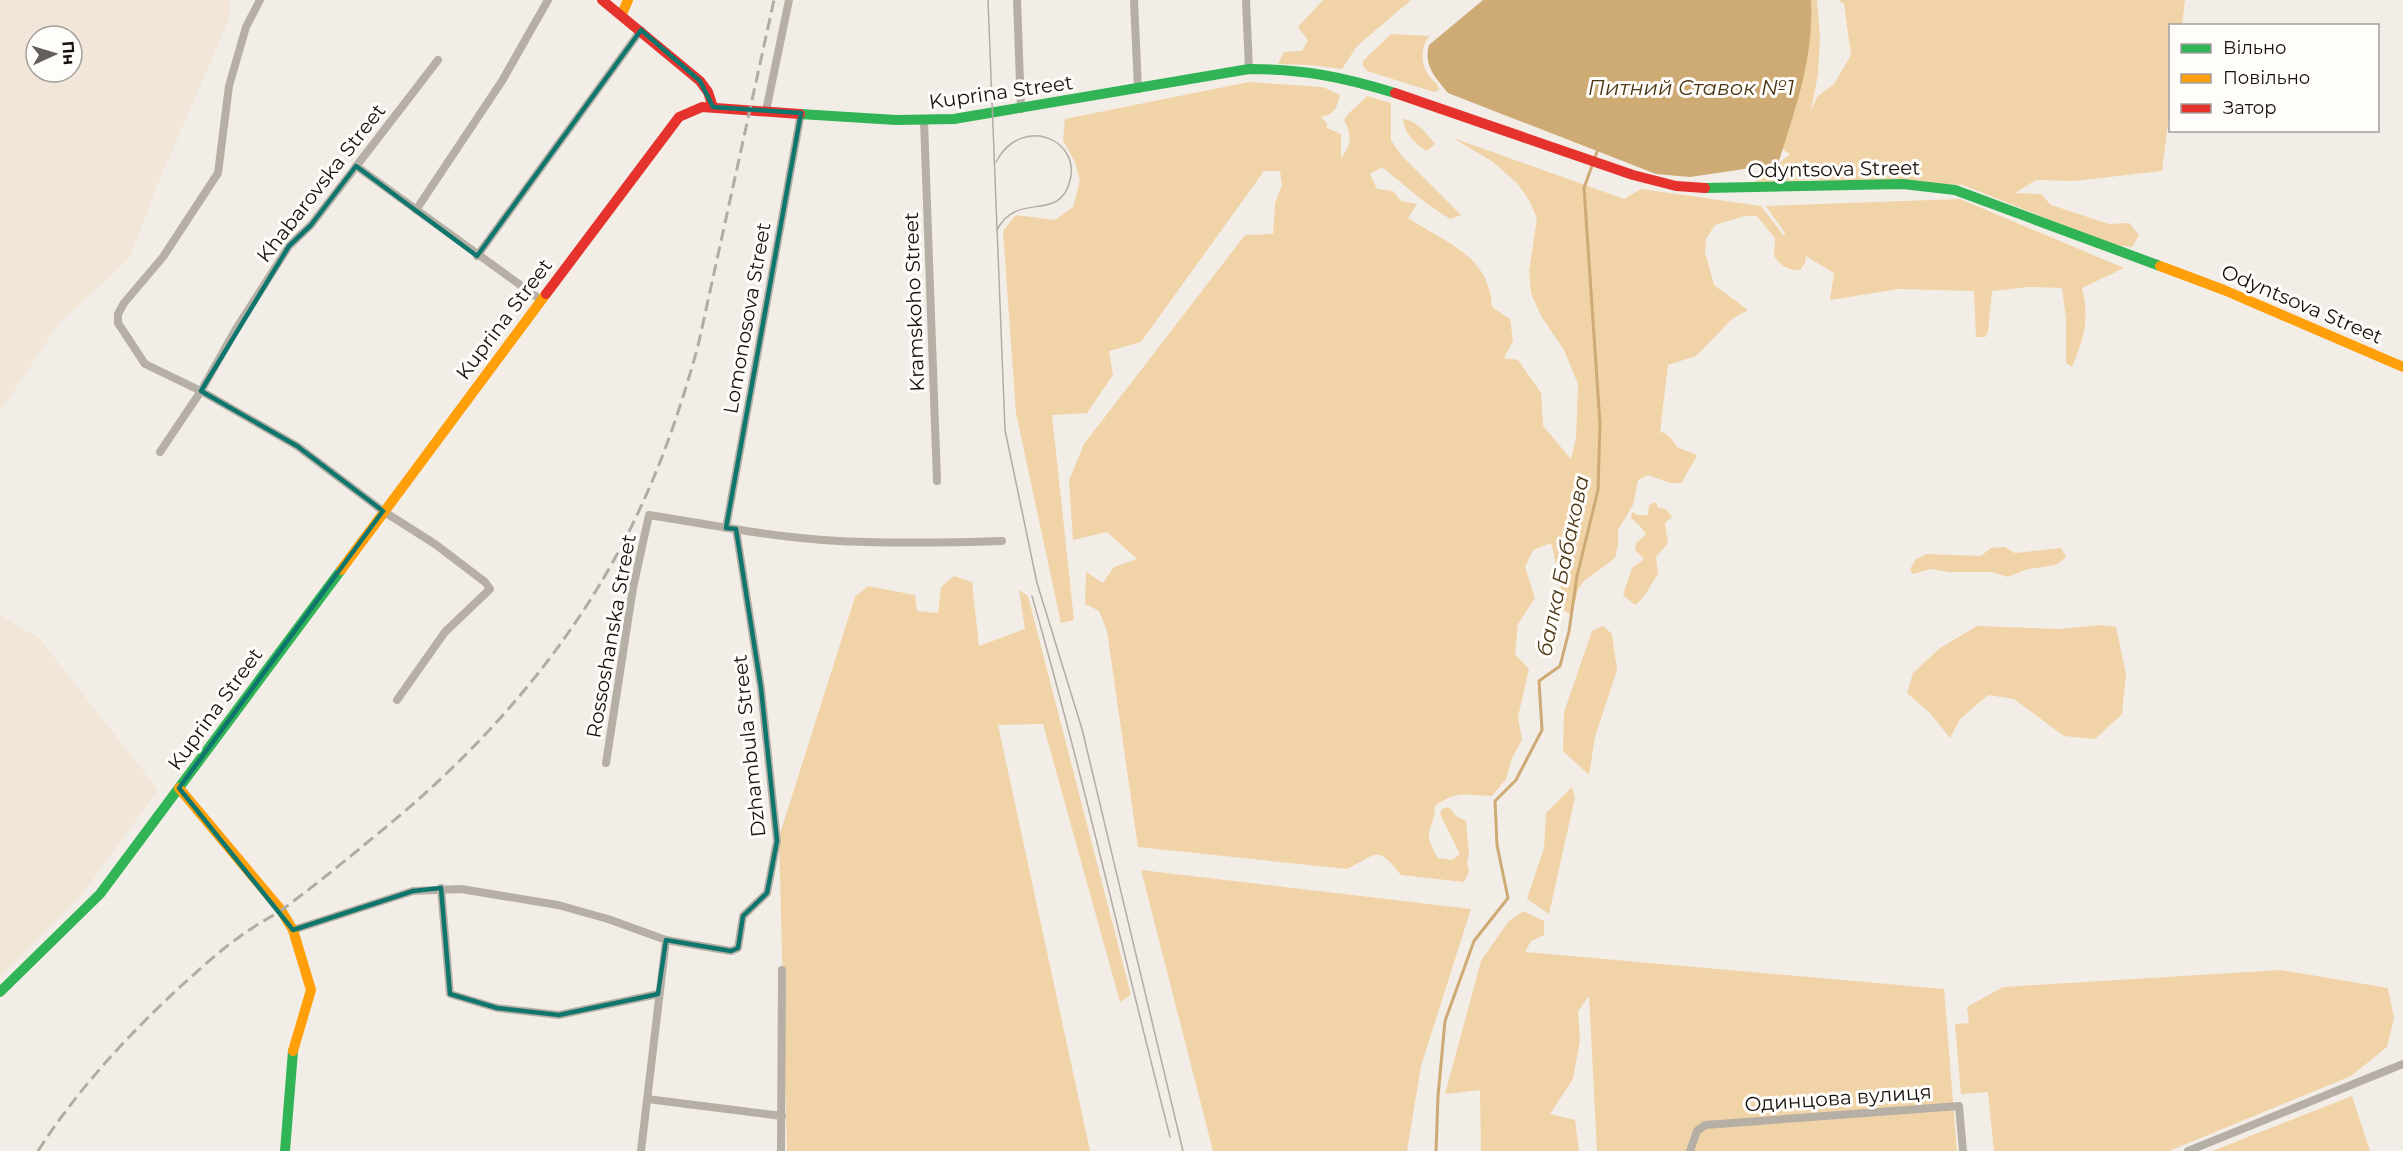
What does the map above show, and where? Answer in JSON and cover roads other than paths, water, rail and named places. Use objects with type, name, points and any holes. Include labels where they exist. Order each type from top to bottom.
[{"type":"main road","points":[[602,0],[622,14],[700,81],[708,92],[713,107]]},
{"type":"main road","points":[[622,14],[628,0]]},
{"type":"main road","name":"Kuprina Street","points":[[0,992],[100,894],[671,125],[691,111],[713,107],[924,121],[954,119],[1249,69]]},
{"type":"main road","name":"Odyntsova Street","points":[[1249,69],[1290,69],[1353,80],[1633,175],[1677,186],[1720,189],[1903,184],[1966,193],[2224,290],[2403,367]]},
{"type":"main road","points":[[179,788],[281,910],[293,930],[311,990],[293,1053],[285,1151]]},
{"type":"street","points":[[260,0],[246,27],[229,86],[218,173],[163,257],[124,303],[118,314],[118,323],[145,364],[201,391],[297,446],[383,511],[435,544],[485,582],[490,589],[445,632],[397,700]]},
{"type":"street","points":[[416,210],[502,81],[548,0]]},
{"type":"street","points":[[766,111],[789,0]]},
{"type":"street","points":[[1017,0],[1021,109]]},
{"type":"street","points":[[1134,0],[1138,89]]},
{"type":"street","points":[[1246,0],[1249,69]]},
{"type":"street","points":[[477,256],[641,30]]},
{"type":"street","name":"Khabarovska Street","points":[[160,452],[201,391],[236,328],[289,246],[311,225],[438,60]]},
{"type":"street","name":"Lomonosova Street","points":[[726,528],[801,113]]},
{"type":"street","name":"Kramskoho Street","points":[[924,121],[937,481]]},
{"type":"street","points":[[356,166],[477,256],[541,300]]},
{"type":"street","name":"Rossoshanska Street","points":[[606,763],[633,588],[649,514],[726,528]]},
{"type":"street","points":[[726,528],[822,540],[934,543],[1002,541]]},
{"type":"street","name":"Dzhambula Street","points":[[666,940],[730,951],[738,948],[743,916],[767,893],[777,841],[761,688],[736,529]]},
{"type":"street","points":[[441,888],[450,994],[497,1008],[559,1015],[658,994]]},
{"type":"street","points":[[293,930],[412,891],[441,888],[461,889],[558,905],[608,919],[666,940],[641,1151]]},
{"type":"street","points":[[781,1151],[782,970]]},
{"type":"street","points":[[2188,1151],[2403,1064]]},
{"type":"street","points":[[647,1099],[782,1116]]},
{"type":"street","name":"Одинцова вулиця","points":[[1690,1151],[1697,1131],[1705,1125],[1959,1106],[1963,1151]]},
{"type":"water","name":"Питний Ставок №1","points":[[1483,0],[1811,0],[1810,42],[1802,84],[1778,164],[1690,177],[1656,174],[1448,93],[1429,65],[1429,45]]},
{"type":"waterway","name":"балка Бабакова","points":[[1436,1151],[1438,1096],[1445,1021],[1474,941],[1508,898],[1497,845],[1495,801],[1516,780],[1542,730],[1539,681],[1560,666],[1569,631],[1577,576],[1598,490],[1600,424],[1584,188],[1598,149]]},
{"type":"tram line","points":[[988,0],[1005,430],[1037,583],[1082,729],[1183,1151]]},
{"type":"tram line","points":[[996,162],[1007,147],[1020,139],[1034,136],[1048,138],[1059,145],[1068,155],[1071,168],[1069,184],[1056,202],[1015,212],[1005,218],[997,230]]},
{"type":"tram line","points":[[1032,596],[1086,798],[1170,1137]]},
{"type":"railway","points":[[38,1151],[69,1106],[104,1064],[181,986],[231,943],[283,909],[341,864],[456,764],[529,685],[562,642],[592,597],[619,551],[643,502],[667,445],[686,386],[698,346],[774,0]]}]
